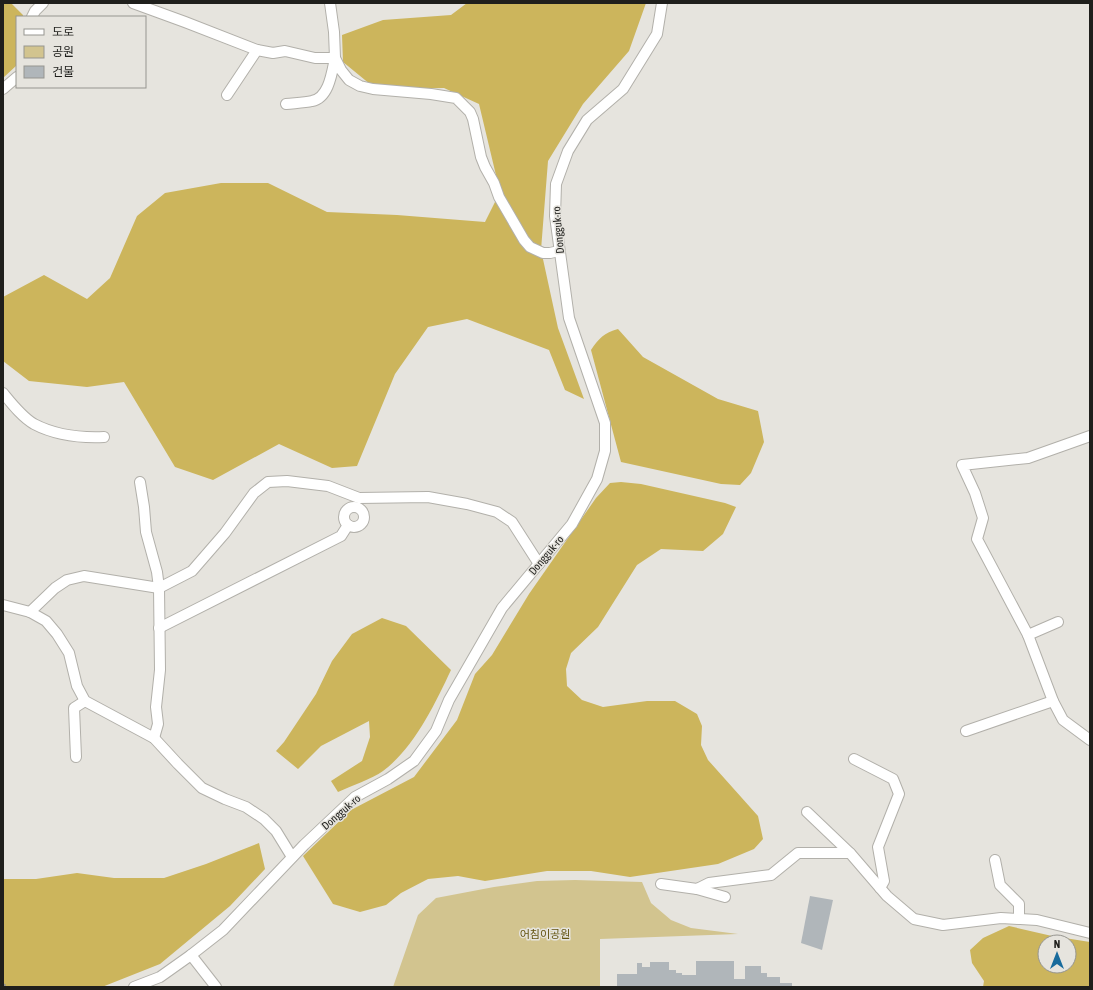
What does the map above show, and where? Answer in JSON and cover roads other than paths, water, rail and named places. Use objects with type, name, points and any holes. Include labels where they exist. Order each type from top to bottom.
[{"type":"street","points":[[32,16],[43,3]]},
{"type":"street","points":[[133,3],[257,50],[273,53],[285,51],[316,58],[335,58]]},
{"type":"street","points":[[286,104],[313,101],[322,95],[331,78],[335,58],[334,32],[330,3]]},
{"type":"street","name":"Dongguk-ro","points":[[134,987],[160,977],[223,930],[292,857],[355,797],[388,779],[414,761],[436,731],[449,700],[502,608],[572,524],[597,479],[605,451],[605,423],[569,318],[555,216],[556,184],[568,151],[587,120],[623,89],[657,34],[662,3]]},
{"type":"street","points":[[228,95],[257,50]]},
{"type":"street","points":[[335,58],[341,70],[349,80],[360,86],[389,91],[456,98],[470,112],[473,119],[481,157],[499,197],[524,240],[530,247],[543,253],[559,251]]},
{"type":"street","points":[[3,89],[16,78]]},
{"type":"street","points":[[3,393],[18,411],[34,424],[59,434],[90,438],[104,437]]},
{"type":"street","points":[[1090,436],[1028,458],[962,465],[975,492],[983,518],[977,539],[1028,634],[1053,701],[1063,720],[1090,740]]},
{"type":"street","points":[[30,612],[67,580],[84,576],[159,588],[192,571],[225,533],[254,493],[268,482],[287,481],[328,486],[358,502],[428,497],[467,504],[497,512],[512,522],[539,564]]},
{"type":"street","points":[[140,482],[146,532],[157,572],[159,588],[160,670],[156,707],[158,724],[154,738]]},
{"type":"street","points":[[358,502],[362,510],[364,520],[357,526],[348,525],[344,519],[345,512],[358,502]]},
{"type":"street","points":[[159,628],[341,536],[348,525]]},
{"type":"street","points":[[3,605],[30,612],[46,621],[70,653],[77,686],[85,701],[154,738],[202,788],[246,807],[264,818],[276,831],[292,857]]},
{"type":"street","points":[[1028,634],[1058,622]]},
{"type":"street","points":[[76,757],[74,708],[85,701]]},
{"type":"street","points":[[966,731],[1053,701]]},
{"type":"street","points":[[854,759],[893,779],[898,794],[878,847],[884,881],[880,888]]},
{"type":"street","points":[[807,812],[850,853],[887,896],[914,919],[943,925],[1001,918],[1037,920],[1090,932]]},
{"type":"street","points":[[697,889],[709,883],[771,876],[798,854],[850,853]]},
{"type":"street","points":[[995,860],[1000,885],[1019,904],[1020,919]]},
{"type":"street","points":[[661,884],[697,889],[725,897]]},
{"type":"street","points":[[191,955],[216,987]]},
{"type":"park label","name":"어침이공원","points":[[545,934]]}]
